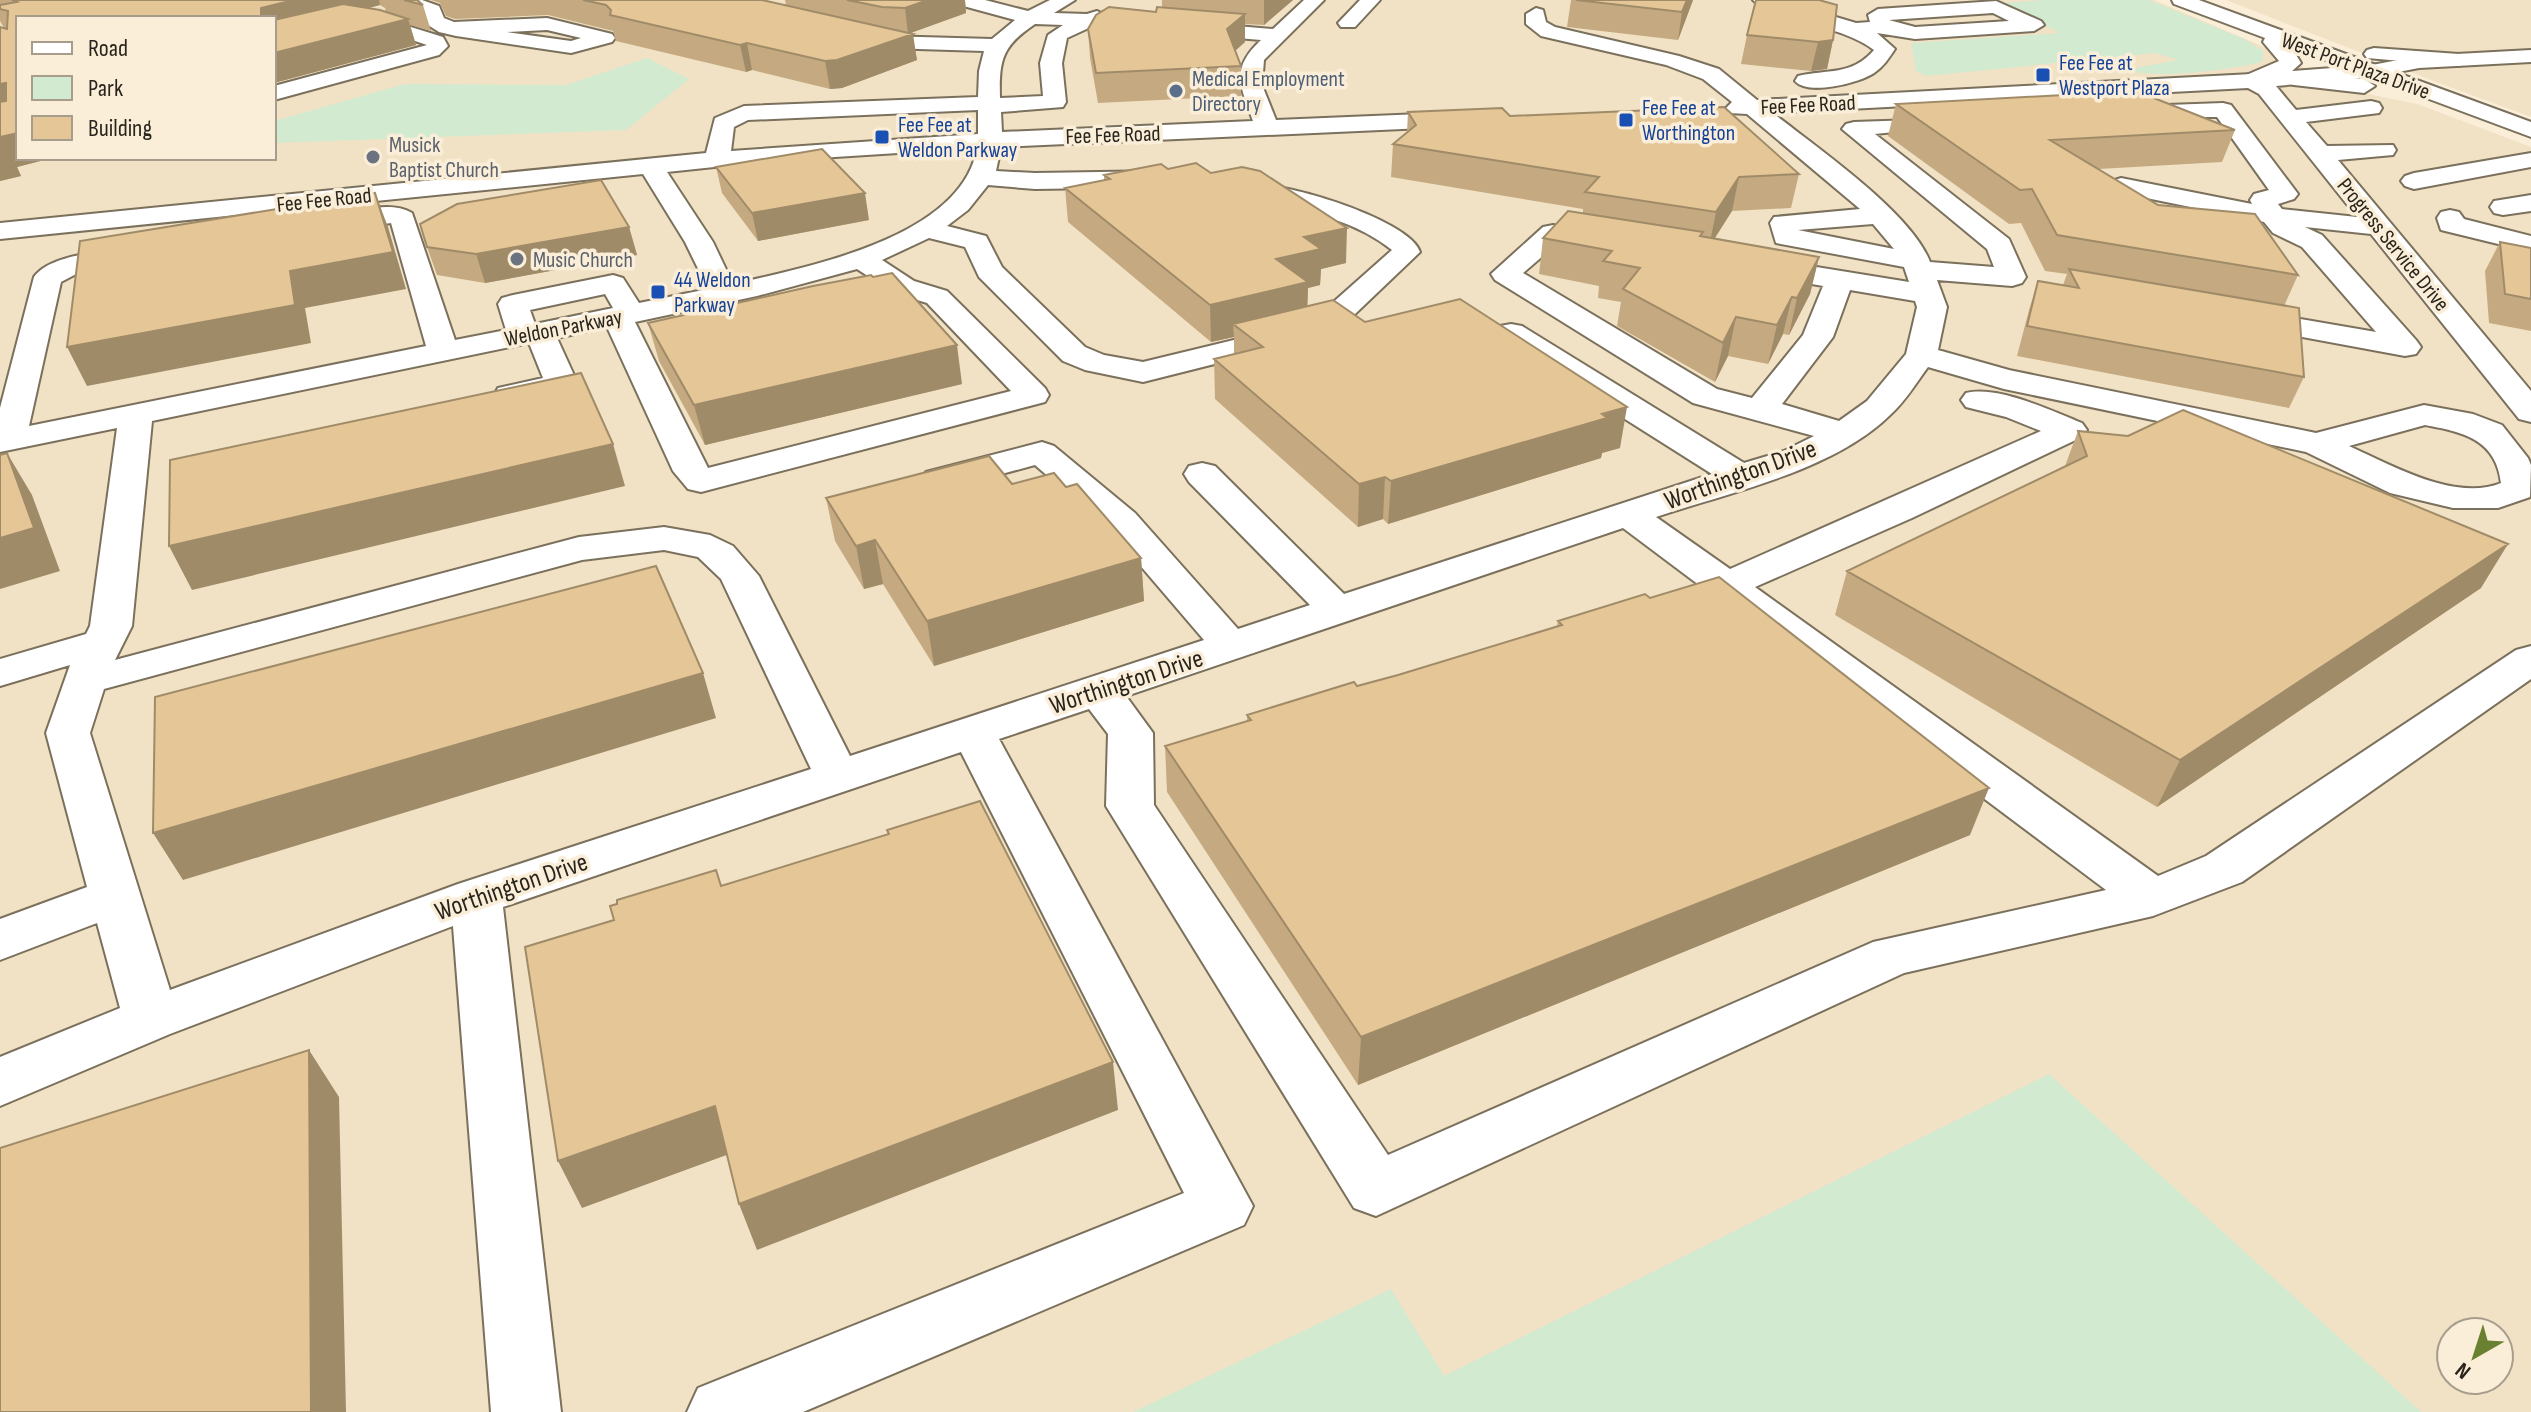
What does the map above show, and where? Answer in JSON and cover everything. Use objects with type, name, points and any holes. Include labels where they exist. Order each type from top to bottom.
[{"type":"street","points":[[276,92],[432,51],[438,46],[436,41],[382,25],[419,5],[442,0]]},
{"type":"street","points":[[841,33],[885,42],[999,45],[1009,33],[1031,18],[1066,0]]},
{"type":"street","points":[[1140,0],[1058,35],[1051,63],[1055,102],[1065,115],[1078,118],[1263,118],[1251,85],[1254,58],[1315,0]]},
{"type":"street","points":[[1348,23],[1371,0]]},
{"type":"street","points":[[1536,14],[1536,24],[1548,32],[1672,60],[1761,88],[1850,76],[1878,62],[1885,49],[1872,37],[1836,21],[1780,9],[1762,0]]},
{"type":"street","name":"West Port Plaza Drive","points":[[2181,0],[2531,130]]},
{"type":"street","points":[[980,1],[1031,18],[1277,35]]},
{"type":"street","points":[[419,5],[432,10],[435,21],[446,28],[571,47],[605,38],[547,24],[446,28]]},
{"type":"street","points":[[1855,29],[1882,27],[1915,33],[2034,25],[1996,7],[1878,15],[1882,27]]},
{"type":"street","points":[[2244,23],[2277,44],[2289,57],[2290,63],[2279,71],[2252,81]]},
{"type":"street","points":[[2278,36],[2459,66],[2531,67]]},
{"type":"street","name":"Weldon Parkway","points":[[4,441],[726,294],[859,258],[925,229],[959,204],[982,177],[990,140],[993,52],[999,45]]},
{"type":"street","points":[[2459,66],[2531,56]]},
{"type":"street","points":[[2459,66],[2452,87],[2459,103]]},
{"type":"street","name":"Fee Fee Road","points":[[1710,109],[1761,88],[2192,84],[2459,66]]},
{"type":"street","points":[[1711,74],[1761,88],[1872,205],[1862,217],[1783,223],[1786,237],[1921,275]]},
{"type":"street","points":[[2294,78],[2365,86],[2459,103]]},
{"type":"street","name":"Progress Service Drive","points":[[2252,81],[2267,89],[2291,117],[2531,412]]},
{"type":"street","points":[[2192,84],[2223,110],[2285,194],[2263,200],[2273,216],[2283,227],[2312,241],[2405,347],[2217,313]]},
{"type":"street","points":[[717,159],[723,123],[744,113],[1055,102]]},
{"type":"street","points":[[2291,117],[2371,108]]},
{"type":"street","points":[[2145,113],[2223,110]]},
{"type":"street","name":"Fee Fee Road","points":[[0,231],[507,188],[650,165],[717,159],[990,140],[1176,132],[1263,118],[1340,125],[1495,118]]},
{"type":"street","points":[[1927,123],[1854,129],[1999,245],[2012,277]]},
{"type":"street","points":[[1340,125],[1360,150]]},
{"type":"street","points":[[1176,132],[1233,156]]},
{"type":"street","points":[[2320,154],[2384,150]]},
{"type":"street","points":[[2414,181],[2531,160]]},
{"type":"street","points":[[650,165],[676,203],[717,283],[726,294]]},
{"type":"street","points":[[982,177],[1035,181],[1186,179]]},
{"type":"street","points":[[925,229],[976,242],[989,271],[1074,354],[1096,363],[1143,372],[1323,328],[1406,252],[1404,245],[1345,213],[1308,201],[1217,184]]},
{"type":"street","points":[[2121,186],[2273,216],[2380,227]]},
{"type":"street","points":[[1821,199],[1862,217],[1921,275]]},
{"type":"street","points":[[2531,203],[2450,218],[2451,224],[2531,244]]},
{"type":"street","points":[[2503,207],[2531,214]]},
{"type":"street","points":[[319,226],[395,214],[403,219],[443,351]]},
{"type":"street","points":[[1629,245],[1553,233],[1505,274],[1705,396],[1844,434]]},
{"type":"street","points":[[4,441],[48,277],[73,265],[165,250]]},
{"type":"street","points":[[624,315],[649,347],[691,471],[701,481],[1033,395],[937,297],[904,287],[859,258]]},
{"type":"street","points":[[1734,262],[1840,279],[1921,275],[2012,277],[2044,282]]},
{"type":"street","name":"Worthington Drive","points":[[0,1082],[151,1019],[476,897],[1796,458],[1844,434],[1879,408],[1911,369],[1932,307],[1921,275]]},
{"type":"street","points":[[1760,410],[1818,337],[1840,279]]},
{"type":"street","points":[[865,302],[904,287]]},
{"type":"street","points":[[485,401],[562,384],[531,333]]},
{"type":"street","points":[[1511,333],[1741,477]]},
{"type":"street","points":[[1911,369],[2004,379],[2317,444],[2403,485],[2453,497],[2498,497],[2517,489],[2520,480],[2510,458],[2490,432],[2473,424],[2424,415],[2317,444]]},
{"type":"street","points":[[1727,585],[1899,510],[2070,430],[1911,369]]},
{"type":"street","points":[[136,413],[144,475],[111,626],[85,681],[68,733],[151,1019]]},
{"type":"street","points":[[903,489],[1042,453],[1122,521],[1231,646]]},
{"type":"street","points":[[1202,474],[1338,611]]},
{"type":"street","points":[[1628,514],[2153,898]]},
{"type":"street","points":[[85,681],[579,549],[639,540],[686,540],[714,549],[739,576],[838,777]]},
{"type":"street","points":[[0,673],[103,642]]},
{"type":"street","points":[[1098,690],[1131,733],[1130,806],[1376,1189],[1892,956],[2153,898],[2224,869],[2531,659]]},
{"type":"street","points":[[722,1412],[1222,1206],[973,732]]},
{"type":"street","points":[[0,940],[116,896]]},
{"type":"street","points":[[476,897],[526,1412]]},
{"type":"shaded area","points":[[0,0],[2154,0],[2262,46],[2344,89],[2417,104],[2531,147],[2531,1412],[0,1412]]},
{"type":"shaded area","points":[[2226,0],[2531,0],[2531,117],[2431,80]]},
{"type":"green space","points":[[2149,0],[2244,39],[2263,51],[2262,62],[2192,73],[2155,74],[2122,70],[2179,60],[2155,53],[1926,76],[1916,71],[1911,43],[2060,33],[2001,3]]},
{"type":"green space","points":[[647,58],[689,79],[626,130],[276,143],[276,120],[405,84],[566,85]]},
{"type":"green space","points":[[2049,1074],[2421,1412],[1133,1412],[1391,1289],[1444,1376]]},
{"type":"building","points":[[12,0],[294,0],[261,8],[261,16],[16,16],[16,133],[0,137],[0,102],[6,101],[6,83],[0,84],[0,27],[7,29],[8,11],[0,9],[0,5],[17,2]]},
{"type":"building","points":[[583,0],[762,0],[913,34],[837,60],[825,61],[610,15],[611,10],[606,5]]},
{"type":"building","points":[[847,0],[928,0],[905,8]]},
{"type":"building","points":[[1576,0],[1687,0],[1682,12]]},
{"type":"building","points":[[1756,0],[1819,0],[1837,5],[1833,40],[1818,42],[1747,35]]},
{"type":"building","points":[[343,4],[380,10],[408,19],[276,52],[276,20]]},
{"type":"building","points":[[1109,7],[1156,12],[1157,7],[1245,14],[1227,29],[1241,66],[1096,73],[1088,29],[1096,15]]},
{"type":"building","points":[[2136,91],[2235,130],[2050,140],[2158,205],[2255,214],[2298,275],[2057,235],[2032,189],[2020,190],[1896,104]]},
{"type":"building","points":[[1724,107],[1799,174],[1739,177],[1716,212],[1585,192],[1599,177],[1393,144],[1416,125],[1408,112],[1502,108],[1510,116]]},
{"type":"building","points":[[822,149],[865,193],[752,213],[716,167]]},
{"type":"building","points":[[1196,163],[1211,173],[1242,167],[1260,171],[1347,228],[1304,237],[1321,249],[1276,259],[1308,282],[1210,305],[1065,188],[1110,179],[1104,175],[1161,164],[1168,169]]},
{"type":"building","points":[[601,180],[629,227],[476,254],[427,247],[420,224],[457,204]]},
{"type":"building","points":[[375,193],[393,252],[290,271],[295,305],[67,347],[80,241]]},
{"type":"building","points":[[1568,211],[1703,232],[1700,236],[1819,257],[1797,298],[1792,297],[1777,325],[1736,317],[1723,343],[1623,289],[1640,268],[1603,261],[1612,251],[1543,238]]},
{"type":"building","points":[[2500,242],[2531,248],[2531,299],[2505,294]]},
{"type":"building","points":[[2069,269],[2299,308],[2304,377],[2027,326],[2038,281],[2079,288]]},
{"type":"building","points":[[892,273],[957,345],[694,405],[648,323],[813,286]]},
{"type":"building","points":[[1460,299],[1627,407],[1602,414],[1607,418],[1391,481],[1385,477],[1359,484],[1214,359],[1263,347],[1233,324],[1333,300],[1365,322]]},
{"type":"building","points":[[581,373],[613,444],[169,546],[170,460]]},
{"type":"building","points":[[2183,410],[2508,544],[2180,760],[1847,571],[2087,456],[2078,431],[2128,436]]},
{"type":"building","points":[[7,453],[34,528],[0,538],[0,455]]},
{"type":"building","points":[[989,456],[1012,484],[1054,473],[1066,487],[1077,484],[1141,558],[927,621],[875,540],[856,546],[826,498]]},
{"type":"building","points":[[656,566],[703,673],[153,833],[155,697]]},
{"type":"building","points":[[1719,577],[1989,788],[1361,1037],[1165,746],[1251,720],[1247,715],[1354,682],[1357,686],[1398,675],[1562,625],[1558,621],[1645,594],[1650,598]]},
{"type":"building","points":[[980,801],[1113,1062],[739,1204],[715,1106],[558,1161],[525,947],[614,920],[610,906],[617,904],[617,900],[716,870],[721,886],[889,834],[887,830]]},
{"type":"building","points":[[309,1050],[311,1412],[0,1412],[0,1148]]},
{"type":"place","name":"Fee Fee at Westport Plaza","points":[[2043,75]]},
{"type":"place","name":"Medical Employment Directory","points":[[1176,91]]},
{"type":"place","name":"Fee Fee at Worthington","points":[[1626,120]]},
{"type":"place","name":"Fee Fee at Weldon Parkway","points":[[882,137]]},
{"type":"place","name":"Musick Baptist Church","points":[[373,157]]},
{"type":"place","name":"Music Church","points":[[517,259]]},
{"type":"place","name":"44 Weldon Parkway","points":[[658,292]]}]
